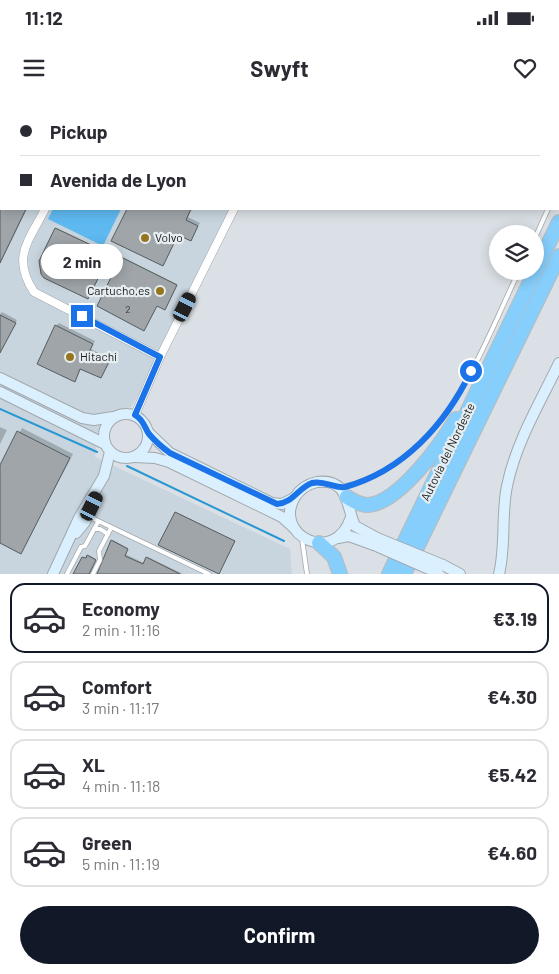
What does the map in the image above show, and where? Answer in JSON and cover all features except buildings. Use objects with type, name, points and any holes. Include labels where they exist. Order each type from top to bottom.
[{"type":"highway","points":[[544,248],[557,226]]},
{"type":"highway","name":"Autovía del Nordeste","points":[[389,574],[557,226]]},
{"type":"highway","name":"Autovía del Nordeste","points":[[404,574],[559,256]]},
{"type":"highway","points":[[343,492],[361,504],[380,502],[410,478],[436,449],[461,409],[526,280]]},
{"type":"highway","points":[[319,543],[334,557],[340,574]]},
{"type":"main road","points":[[499,574],[506,493],[513,463],[533,414],[559,362]]},
{"type":"main road","points":[[0,378],[82,418],[99,420],[120,414],[135,415],[144,422],[148,432],[170,453],[272,503],[282,504],[294,498]]},
{"type":"main road","points":[[0,392],[107,448],[122,458],[155,458],[169,462],[282,517],[302,537],[319,543],[349,536],[376,541]]},
{"type":"main road","points":[[70,539],[88,516],[97,496],[107,448],[104,430],[113,417]]},
{"type":"main road","points":[[134,457],[144,450],[148,432]]},
{"type":"main road","points":[[53,574],[99,483],[122,458]]},
{"type":"main road","points":[[295,529],[291,519],[290,508],[294,498],[299,491],[314,483],[323,482],[343,492],[351,517],[358,529],[376,541],[440,571],[460,574]]},
{"type":"main road","points":[[337,538],[348,525],[351,517]]},
{"type":"main road","points":[[502,546],[505,574]]},
{"type":"street","points":[[45,210],[22,256],[22,267],[26,280],[34,292],[160,357]]},
{"type":"street","points":[[135,415],[160,357],[234,210]]},
{"type":"lane","points":[[541,225],[548,210]]},
{"type":"lane","points":[[343,492],[392,465],[415,448],[437,425],[465,383],[515,280]]},
{"type":"lane","points":[[88,516],[209,574]]},
{"type":"lane","points":[[67,574],[81,547],[86,546],[98,522]]},
{"type":"lane","points":[[93,574],[100,560],[99,551],[111,528]]},
{"type":"lane","points":[[94,529],[100,529],[108,534]]},
{"type":"lane","points":[[302,537],[308,574]]},
{"type":"shaded area","points":[[0,210],[231,210],[143,388],[131,407],[101,420],[95,457],[290,549],[292,574],[0,574]]},
{"type":"shaded area","points":[[52,210],[121,210],[103,246],[48,219]]},
{"type":"waterway","points":[[0,409],[97,452]]},
{"type":"waterway","points":[[127,466],[284,541]]},
{"type":"place","name":"Volvo","points":[[145,238]]},
{"type":"place","name":"Cartucho.es","points":[[160,291]]},
{"type":"place","name":"Hitachi","points":[[70,357]]},
{"type":"route","points":[[82,316],[160,357],[135,415],[144,422],[148,432],[165,450],[277,504],[288,502],[299,491],[314,483],[323,482],[339,488],[370,478],[392,465],[420,444],[437,425],[452,406],[471,371]]}]
